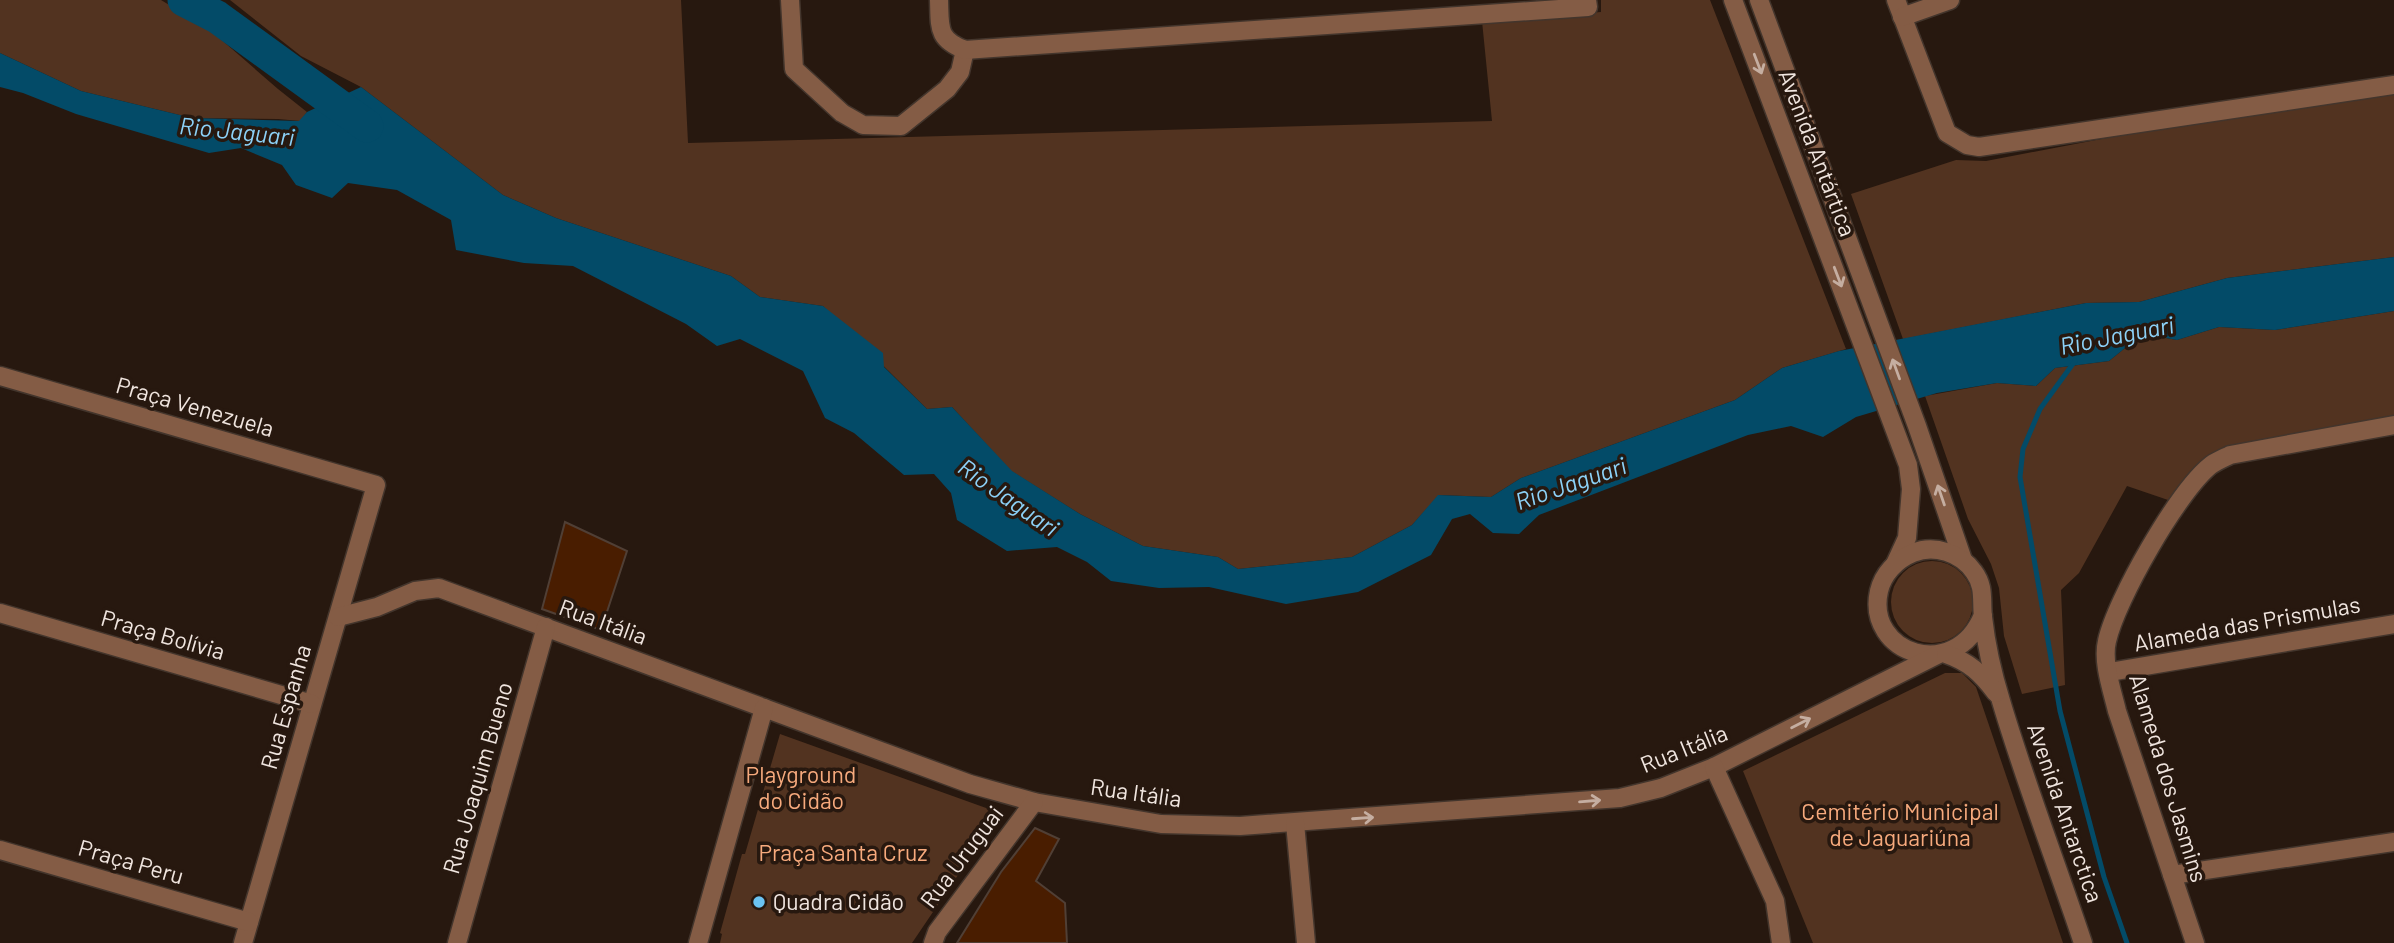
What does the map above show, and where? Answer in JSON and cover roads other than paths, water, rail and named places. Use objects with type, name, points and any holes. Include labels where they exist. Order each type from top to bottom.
[{"type":"street","points":[[790,0],[794,69],[842,113],[863,125],[901,126],[947,89],[960,72],[965,50]]},
{"type":"street","points":[[939,0],[941,33],[951,45],[965,50],[1588,7],[1587,0]]},
{"type":"street","name":"Avenida Antártica","points":[[1733,0],[1908,465],[1911,489],[1907,538],[1894,564]]},
{"type":"street","name":"Avenida Antártica","points":[[1759,0],[1917,426],[1963,560]]},
{"type":"street","points":[[1950,0],[1899,9],[1947,132],[1958,141],[1979,147],[2394,85]]},
{"type":"street","name":"Praça Venezuela","points":[[0,376],[376,485]]},
{"type":"street","name":"Alameda dos Jasmins","points":[[2195,943],[2117,711],[2106,644],[2120,603],[2182,500],[2198,478],[2212,465],[2230,455],[2394,425]]},
{"type":"street","name":"Rua Espanha","points":[[243,943],[376,485]]},
{"type":"street","points":[[1931,549],[1946,551],[1963,560],[1974,571],[1981,584],[1984,599],[1983,615],[1969,640],[1941,654],[1928,656],[1914,653],[1899,645],[1889,635],[1879,611],[1879,593],[1894,564],[1914,552],[1931,549]]},
{"type":"street","name":"Rua Itália","points":[[338,617],[377,607],[415,591],[439,588],[970,784],[1034,802],[1161,824],[1240,826],[1620,799],[1661,788],[1714,767],[1941,654]]},
{"type":"street","name":"Praça Bolívia","points":[[0,613],[312,704]]},
{"type":"street","name":"Avenida Antarctica","points":[[1983,615],[2000,699],[2083,943]]},
{"type":"street","name":"Alameda das Prismulas","points":[[2109,672],[2394,624]]},
{"type":"street","name":"Rua Joaquim Bueno","points":[[457,943],[546,627]]},
{"type":"street","name":"Avenida Antarctica","points":[[1941,654],[1962,659],[1980,671],[2000,699]]},
{"type":"street","points":[[698,943],[764,708]]},
{"type":"street","points":[[1714,767],[1775,901],[1781,943]]},
{"type":"street","name":"Rua Uruguai","points":[[933,943],[937,932],[1034,802]]},
{"type":"street","points":[[1295,823],[1306,943]]},
{"type":"street","points":[[2172,875],[2394,842]]},
{"type":"street","name":"Praça Peru","points":[[0,850],[249,922]]},
{"type":"water","points":[[0,53],[81,91],[192,118],[299,121],[307,112],[361,87],[503,195],[556,218],[731,276],[760,297],[823,306],[883,353],[884,367],[927,409],[952,407],[1012,471],[1080,514],[1143,546],[1218,557],[1238,569],[1352,557],[1412,525],[1438,495],[1491,497],[1521,478],[1735,400],[1782,368],[1839,351],[2086,303],[2139,302],[2227,278],[2394,257],[2394,311],[2275,330],[2219,327],[2177,340],[2155,336],[2130,344],[2109,361],[2055,368],[2036,386],[1997,383],[1937,393],[1856,417],[1823,437],[1791,426],[1748,435],[1539,515],[1519,534],[1493,533],[1470,514],[1452,519],[1431,555],[1358,592],[1286,604],[1209,587],[1159,588],[1111,581],[1087,562],[1057,547],[1007,551],[957,520],[951,493],[934,474],[904,475],[854,433],[825,418],[803,371],[740,339],[717,346],[686,324],[573,266],[524,263],[456,250],[451,220],[397,190],[348,183],[332,198],[296,185],[282,165],[241,148],[209,153],[76,114],[0,87]]},
{"type":"waterway","name":"Rio Jaguari","points":[[184,0],[217,17],[367,126]]},
{"type":"waterway","points":[[2075,361],[2040,409],[2023,449],[2020,477],[2060,711],[2104,877],[2127,943]]},
{"type":"place","name":"Quadra Cidão","points":[[759,902]]},
{"type":"park label","name":"Playground do Cidão","points":[[801,788]]},
{"type":"park label","name":"Cemitério Municipal de Jaguariúna","points":[[1900,825]]},
{"type":"park label","name":"Praça Santa Cruz","points":[[843,853]]}]
